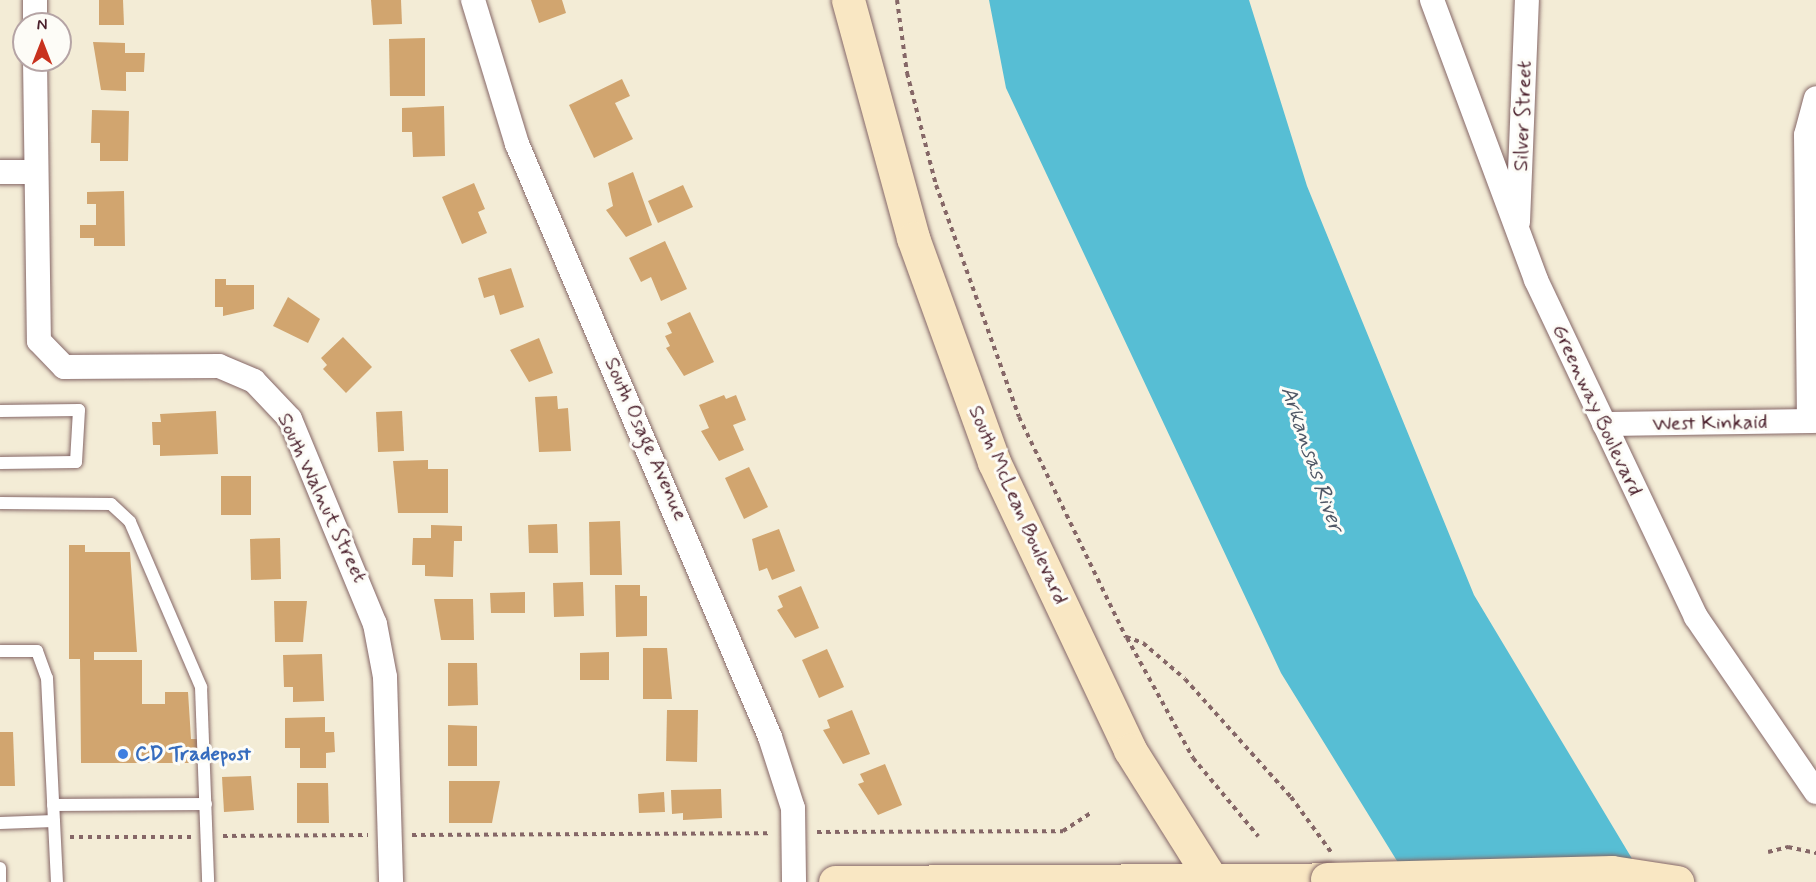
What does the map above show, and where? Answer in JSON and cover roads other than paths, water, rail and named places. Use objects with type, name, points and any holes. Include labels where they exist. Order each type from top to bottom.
[{"type":"main road","name":"South McLean Boulevard","points":[[848,0],[913,238],[994,462],[1130,750],[1212,879]]},
{"type":"main road","points":[[835,882],[1212,879],[1331,868],[1612,872],[1677,882]]},
{"type":"street","name":"South Osage Avenue","points":[[473,0],[518,144],[770,737],[793,808],[794,882]]},
{"type":"street","name":"Greenway Boulevard","points":[[1432,0],[1517,231],[1604,424],[1696,617],[1816,792]]},
{"type":"street","name":"Silver Street","points":[[1517,231],[1527,0]]},
{"type":"street","name":"South Walnut Street","points":[[35,72],[39,341],[50,358],[64,367],[219,366],[254,381],[290,419],[375,624],[385,686],[391,882]]},
{"type":"street","points":[[1812,421],[1806,135],[1816,98]]},
{"type":"street","points":[[0,172],[36,172]]},
{"type":"street","name":"West Kinkaid","points":[[1604,424],[1812,421]]},
{"type":"lane","points":[[0,411],[79,410],[76,462],[0,463]]},
{"type":"lane","points":[[0,503],[111,504],[130,522],[201,687],[207,882]]},
{"type":"lane","points":[[0,651],[37,651],[47,678],[57,882]]},
{"type":"lane","points":[[53,805],[206,804]]},
{"type":"lane","points":[[0,823],[54,821]]},
{"type":"lane","points":[[0,868],[0,882]]},
{"type":"water","name":"Arkansas River","points":[[989,0],[1249,0],[1307,186],[1474,595],[1646,882],[1410,882],[1281,673],[1006,88]]},
{"type":"place","name":"CD Tradepost","points":[[123,754]]}]
